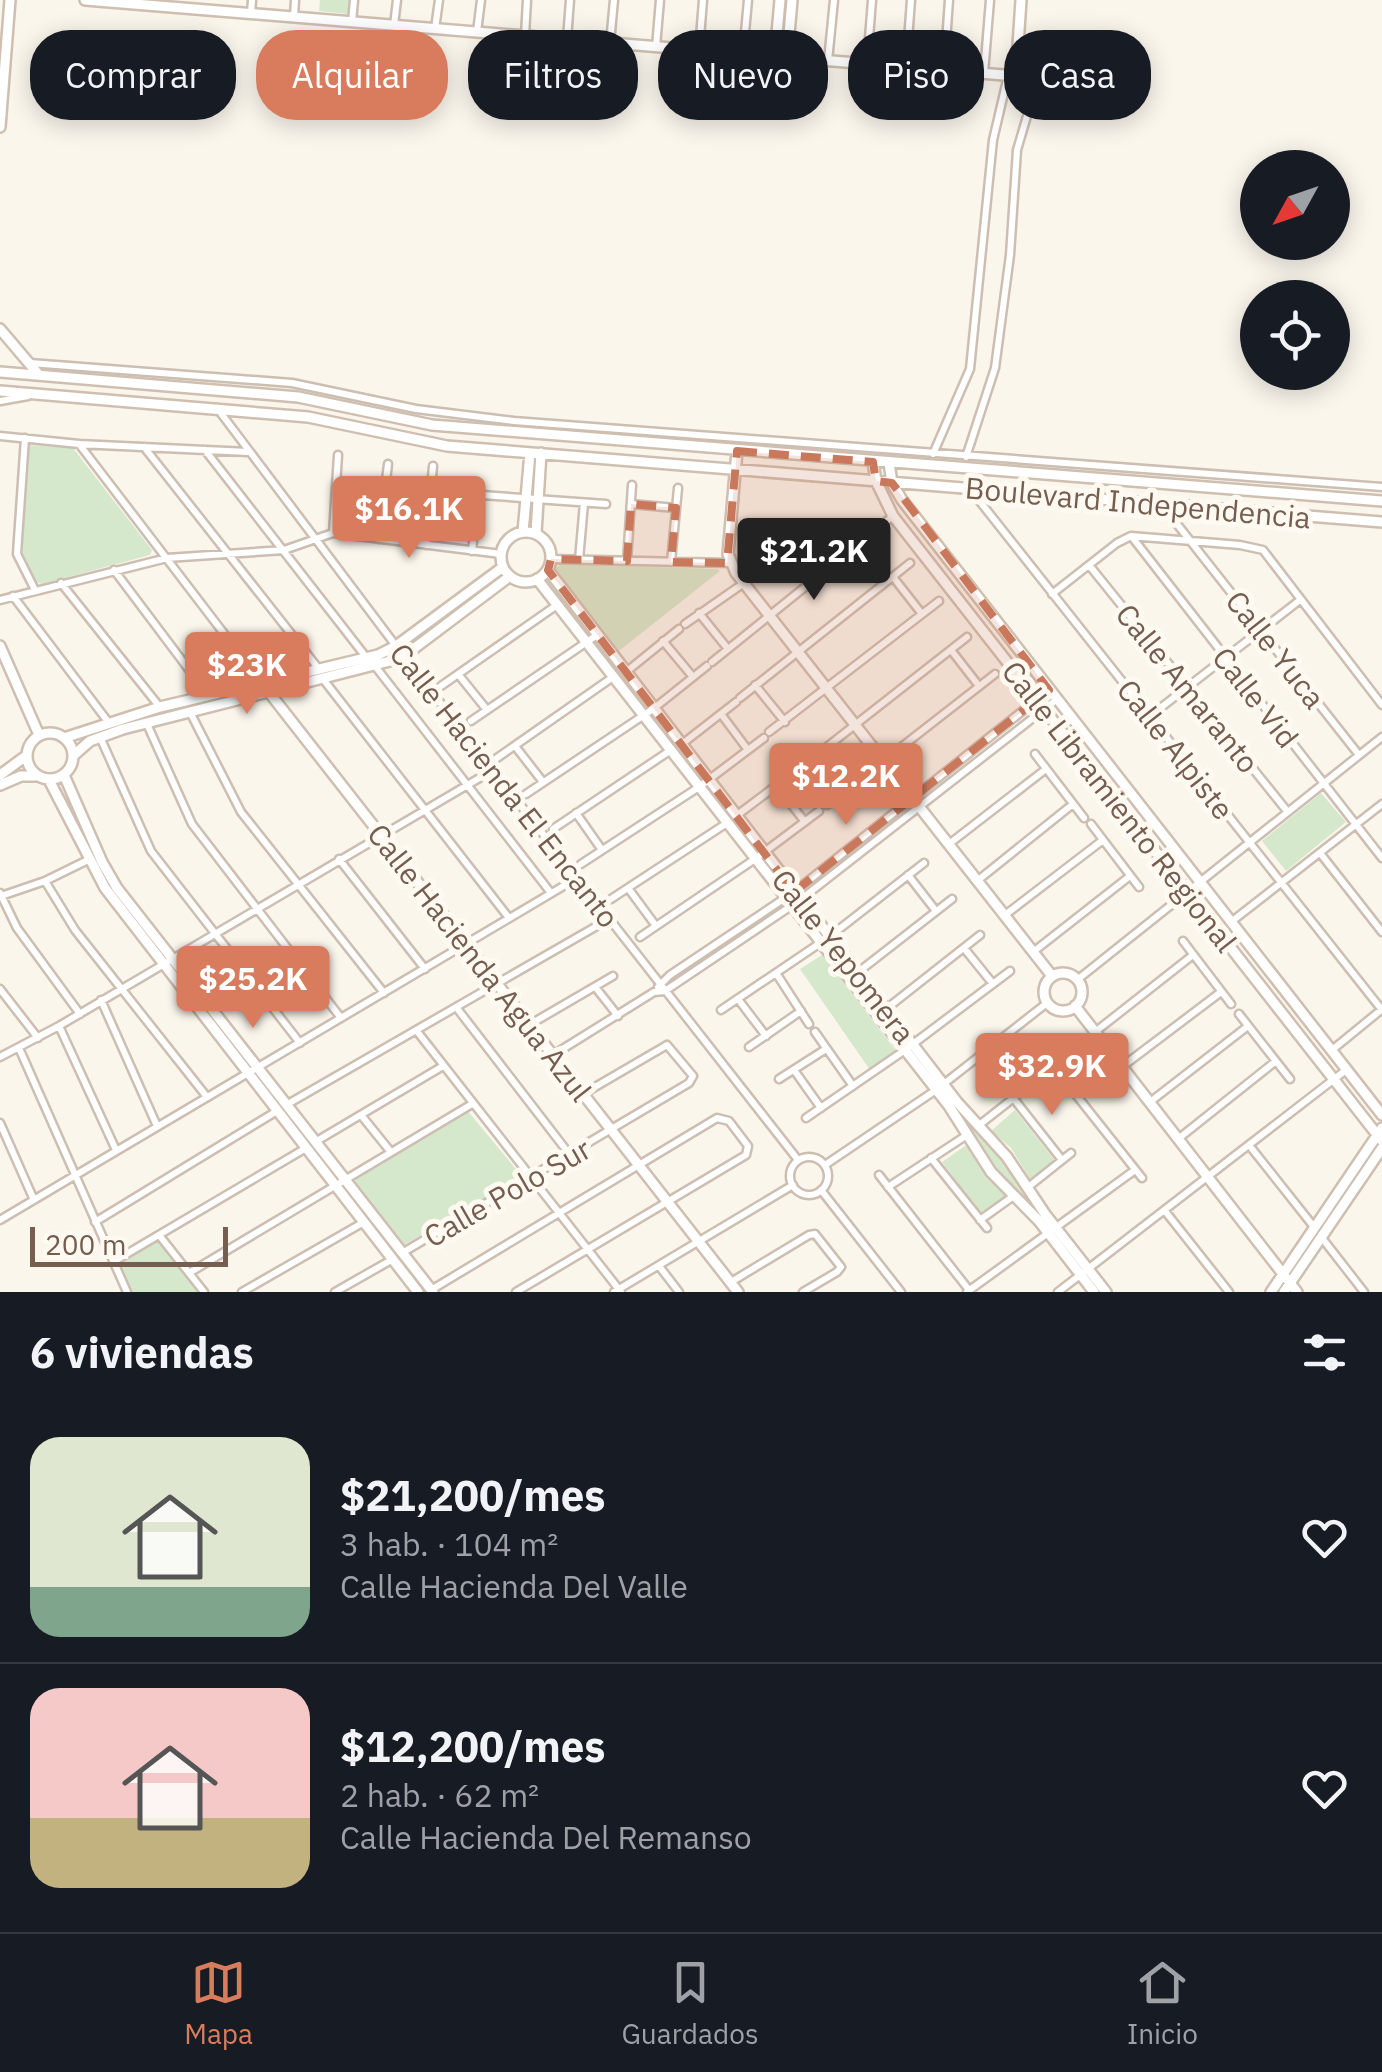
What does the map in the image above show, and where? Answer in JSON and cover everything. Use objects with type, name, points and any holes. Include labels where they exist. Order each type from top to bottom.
[{"type":"street","points":[[0,127],[10,0]]},
{"type":"street","points":[[86,0],[205,5],[250,14],[468,31]]},
{"type":"street","points":[[250,14],[252,0]]},
{"type":"street","points":[[294,17],[295,0]]},
{"type":"street","points":[[352,22],[354,0]]},
{"type":"street","points":[[394,25],[397,0]]},
{"type":"street","points":[[436,28],[439,0]]},
{"type":"street","points":[[477,30],[481,0]]},
{"type":"street","points":[[526,30],[528,0]]},
{"type":"street","points":[[567,30],[570,0]]},
{"type":"street","points":[[611,30],[614,0]]},
{"type":"street","points":[[638,45],[656,46],[660,0]]},
{"type":"street","points":[[701,30],[703,0]]},
{"type":"street","points":[[746,30],[748,0]]},
{"type":"street","points":[[777,30],[780,0]]},
{"type":"street","points":[[789,30],[792,0]]},
{"type":"street","points":[[834,0],[828,60],[848,62]]},
{"type":"street","points":[[869,30],[872,0]]},
{"type":"street","points":[[909,30],[911,0]]},
{"type":"street","points":[[947,30],[949,0]]},
{"type":"street","points":[[990,0],[984,73],[1004,75]]},
{"type":"street","points":[[1017,30],[1021,0]]},
{"type":"street","points":[[934,454],[970,369],[993,140],[1004,103]]},
{"type":"street","points":[[966,457],[995,368],[1010,255],[1017,150],[1026,120]]},
{"type":"street","points":[[0,329],[39,375]]},
{"type":"street","points":[[28,363],[292,383],[455,416],[1382,487]]},
{"type":"street","name":"Boulevard Independencia","points":[[0,372],[298,397],[432,425],[1382,501]]},
{"type":"street","name":"Boulevard Independencia","points":[[0,391],[308,417],[447,446],[1382,522]]},
{"type":"street","points":[[0,402],[40,394]]},
{"type":"street","name":"Calle Hacienda El Encanto","points":[[216,407],[396,646],[798,1160]]},
{"type":"street","points":[[671,445],[672,432]]},
{"type":"street","points":[[0,436],[250,452]]},
{"type":"street","points":[[25,438],[17,554],[35,590]]},
{"type":"street","points":[[79,444],[262,682]]},
{"type":"street","points":[[144,447],[510,918]]},
{"type":"street","points":[[205,450],[366,657],[376,660],[550,894]]},
{"type":"street","points":[[737,451],[730,563],[1052,976]]},
{"type":"street","points":[[524,532],[536,453]]},
{"type":"street","points":[[536,453],[536,534]]},
{"type":"street","points":[[333,533],[338,455]]},
{"type":"street","name":"Calle Libramiento Regional","points":[[873,462],[876,481],[893,516],[1381,1138]]},
{"type":"street","name":"Calle Libramiento Regional","points":[[889,462],[892,482],[902,500],[1382,1115]]},
{"type":"street","points":[[379,539],[388,464]]},
{"type":"street","points":[[426,545],[433,466]]},
{"type":"street","points":[[386,482],[431,488]]},
{"type":"street","points":[[627,561],[632,485]]},
{"type":"street","points":[[670,562],[678,488]]},
{"type":"street","name":"Calle Alpiste","points":[[970,488],[1382,1010]]},
{"type":"street","points":[[454,493],[606,504]]},
{"type":"street","points":[[472,551],[478,496]]},
{"type":"street","points":[[579,560],[584,503]]},
{"type":"street","points":[[631,504],[676,508]]},
{"type":"street","name":"Calle Yuca","points":[[1161,504],[1360,755]]},
{"type":"street","points":[[526,794],[648,712],[893,516]]},
{"type":"street","points":[[524,532],[536,534],[549,547],[549,564],[537,579],[526,582],[510,576],[501,554],[506,542],[524,532]]},
{"type":"street","points":[[0,600],[167,558],[284,550],[333,533],[501,554]]},
{"type":"street","points":[[1052,594],[1131,536],[1263,550],[1382,705]]},
{"type":"street","name":"Calle Vid","points":[[1131,536],[1382,858]]},
{"type":"street","points":[[549,564],[579,560],[730,563]]},
{"type":"street","points":[[553,828],[676,748],[910,563]]},
{"type":"street","name":"Calle Yepomera","points":[[549,564],[625,672],[648,712]]},
{"type":"street","name":"Calle Amaranto","points":[[1089,565],[1287,811]]},
{"type":"street","points":[[376,660],[503,566]]},
{"type":"street","points":[[114,570],[209,696]]},
{"type":"street","points":[[64,738],[109,722],[262,682],[404,656],[510,576]]},
{"type":"street","points":[[893,577],[922,614]]},
{"type":"street","name":"Calle Yepomera","points":[[537,579],[614,677],[708,780],[731,820]]},
{"type":"street","points":[[61,583],[160,708]]},
{"type":"street","points":[[625,672],[699,613],[744,584]]},
{"type":"street","points":[[13,596],[109,722]]},
{"type":"street","points":[[1150,716],[1300,600]]},
{"type":"street","points":[[581,864],[699,787],[939,601]]},
{"type":"street","points":[[441,686],[557,605]]},
{"type":"street","points":[[699,613],[728,649]]},
{"type":"street","points":[[470,722],[596,635]]},
{"type":"street","points":[[800,768],[967,636]]},
{"type":"street","points":[[664,641],[692,678]]},
{"type":"street","points":[[0,646],[39,735]]},
{"type":"street","points":[[950,650],[979,686]]},
{"type":"street","points":[[0,786],[21,776],[49,780],[64,776],[74,755],[100,737],[268,692],[366,657]]},
{"type":"street","points":[[458,674],[486,710]]},
{"type":"street","points":[[826,805],[995,674]]},
{"type":"street","points":[[498,758],[614,677]]},
{"type":"street","name":"Calle Hacienda Agua Azul","points":[[262,682],[738,1292]]},
{"type":"street","points":[[755,685],[785,722]]},
{"type":"street","points":[[915,804],[1048,690]]},
{"type":"street","points":[[553,1055],[618,1016],[792,898],[1056,700]]},
{"type":"street","points":[[190,712],[235,803],[384,993]]},
{"type":"street","points":[[721,714],[748,750]]},
{"type":"street","points":[[147,724],[192,824],[342,1018]]},
{"type":"street","points":[[38,776],[26,756],[39,735],[54,733],[64,738],[74,755]]},
{"type":"street","points":[[100,737],[151,851],[300,1043]]},
{"type":"street","points":[[1077,980],[1382,738]]},
{"type":"street","points":[[515,746],[543,782]]},
{"type":"street","name":"Calle Yepomera","points":[[676,748],[699,787],[760,856],[940,1087],[1007,1157],[1054,1232],[1106,1292]]},
{"type":"street","points":[[1034,754],[1139,888]]},
{"type":"street","points":[[0,775],[26,756]]},
{"type":"street","points":[[813,758],[841,794]]},
{"type":"street","points":[[948,845],[1046,769]]},
{"type":"street","points":[[0,1058],[493,770]]},
{"type":"street","points":[[64,776],[90,858],[104,888],[166,960],[398,1256],[418,1292]]},
{"type":"street","points":[[612,899],[790,776]]},
{"type":"street","points":[[49,780],[166,960]]},
{"type":"street","points":[[776,786],[805,822]]},
{"type":"street","points":[[977,881],[1073,804]]},
{"type":"street","points":[[1231,922],[1382,804]]},
{"type":"street","points":[[640,937],[819,811]]},
{"type":"street","points":[[576,814],[602,850]]},
{"type":"street","points":[[1004,915],[1103,840]]},
{"type":"street","points":[[1320,853],[1382,932]]},
{"type":"street","points":[[80,1014],[17,928],[1,894],[45,880],[90,858]]},
{"type":"street","points":[[339,859],[425,969]]},
{"type":"street","points":[[721,1010],[825,939],[924,863]]},
{"type":"street","points":[[908,875],[936,912]]},
{"type":"street","points":[[1033,952],[1130,876]]},
{"type":"street","points":[[0,1220],[577,878]]},
{"type":"street","points":[[45,880],[75,930],[207,1097]]},
{"type":"street","points":[[628,888],[656,926]]},
{"type":"street","points":[[858,973],[952,899]]},
{"type":"street","points":[[95,1222],[282,1108],[609,919]]},
{"type":"street","points":[[886,1009],[980,935]]},
{"type":"street","name":"Calle Yepomera","points":[[825,939],[858,973],[909,1047]]},
{"type":"street","points":[[1183,941],[1232,1004]]},
{"type":"street","points":[[964,948],[993,984]]},
{"type":"street","points":[[1095,1032],[1193,955]]},
{"type":"street","points":[[806,1118],[1010,971]]},
{"type":"street","points":[[776,973],[809,1024]]},
{"type":"street","points":[[1066,974],[1077,980],[1082,994],[1075,1006],[1061,1011],[1048,1003],[1044,989],[1052,976],[1066,974]]},
{"type":"street","points":[[529,1025],[613,976]]},
{"type":"street","points":[[596,988],[618,1016]]},
{"type":"street","points":[[0,989],[38,1038]]},
{"type":"street","points":[[1122,1066],[1221,992]]},
{"type":"street","points":[[738,999],[766,1036]]},
{"type":"street","points":[[101,1000],[158,1126]]},
{"type":"street","points":[[825,1165],[940,1087],[1048,1003]]},
{"type":"street","points":[[1075,1006],[1288,1285]]},
{"type":"street","points":[[456,1007],[570,1155]]},
{"type":"street","points":[[1332,1050],[1382,1010]]},
{"type":"street","points":[[749,1047],[801,1011]]},
{"type":"street","points":[[1239,1014],[1290,1079]]},
{"type":"street","points":[[59,1026],[116,1150]]},
{"type":"street","points":[[1150,1102],[1248,1026]]},
{"type":"street","points":[[416,1030],[618,1291],[793,1186]]},
{"type":"street","points":[[815,1032],[853,1086]]},
{"type":"street","name":"Calle Polo Sur","points":[[336,1292],[612,1131],[693,1079],[667,1045],[583,1094]]},
{"type":"street","points":[[19,1048],[127,1292]]},
{"type":"street","points":[[779,1079],[826,1049]]},
{"type":"street","points":[[978,1126],[1063,1059]]},
{"type":"street","points":[[1178,1138],[1276,1061]]},
{"type":"street","points":[[113,1262],[443,1066]]},
{"type":"street","points":[[1054,1067],[1142,1178]]},
{"type":"street","points":[[1058,1292],[1346,1069]]},
{"type":"street","points":[[794,1070],[821,1108]]},
{"type":"street","name":"Calle Yepomera","points":[[940,1087],[991,1172],[1054,1232]]},
{"type":"street","points":[[1014,1098],[1062,1160]]},
{"type":"street","points":[[189,1273],[472,1104]]},
{"type":"street","points":[[361,1115],[390,1151]]},
{"type":"street","points":[[340,1182],[364,1222],[432,1291],[717,1118],[727,1119],[750,1149],[748,1154],[668,1203],[516,1292]]},
{"type":"street","points":[[0,1123],[34,1200]]},
{"type":"street","points":[[888,1187],[968,1134]]},
{"type":"street","points":[[1288,1285],[1314,1227],[1381,1138]]},
{"type":"street","points":[[1271,1292],[1288,1285],[1322,1238],[1381,1138]]},
{"type":"street","points":[[1249,1145],[1314,1227]]},
{"type":"street","points":[[1027,1188],[1071,1153]]},
{"type":"street","points":[[809,1156],[825,1165],[828,1181],[822,1190],[806,1194],[793,1186],[790,1174],[798,1160],[809,1156]]},
{"type":"street","points":[[931,1158],[987,1228]]},
{"type":"street","points":[[879,1176],[968,1291],[1135,1170]]},
{"type":"street","points":[[822,1190],[901,1292]]},
{"type":"street","points":[[980,1220],[1015,1195]]},
{"type":"street","points":[[1165,1210],[1228,1292]]},
{"type":"street","points":[[242,1292],[364,1222]]},
{"type":"street","points":[[731,1282],[809,1234],[816,1234],[840,1267],[803,1292]]},
{"type":"street","points":[[159,1235],[204,1292]]},
{"type":"street","points":[[1322,1238],[1364,1292]]},
{"type":"street","points":[[659,1266],[679,1292]]},
{"type":"street","name":"Calle Yepomera","points":[[1086,1273],[1094,1292]]},
{"type":"highlighted area","points":[[737,451],[873,462],[876,481],[892,483],[1049,690],[794,892],[548,570],[551,559],[627,561],[631,504],[676,508],[671,562],[727,563]]},
{"type":"green space","points":[[320,0],[350,0],[349,14],[319,11]]},
{"type":"green space","points":[[29,445],[73,448],[152,550],[150,555],[42,584],[36,582],[22,555]]},
{"type":"green space","points":[[562,564],[720,571],[615,654],[553,575]]},
{"type":"green space","points":[[1321,793],[1346,822],[1286,871],[1262,841]]},
{"type":"green space","points":[[822,955],[897,1052],[870,1070],[800,969]]},
{"type":"green space","points":[[467,1110],[520,1178],[401,1244],[354,1183],[356,1178]]},
{"type":"green space","points":[[1015,1110],[1056,1162],[1031,1181],[1011,1148],[991,1131]]},
{"type":"green space","points":[[961,1116],[1005,1160],[1038,1210],[998,1172]]},
{"type":"green space","points":[[965,1146],[971,1147],[1006,1198],[982,1216],[942,1162]]},
{"type":"green space","points":[[157,1242],[198,1292],[131,1292],[121,1263]]}]
